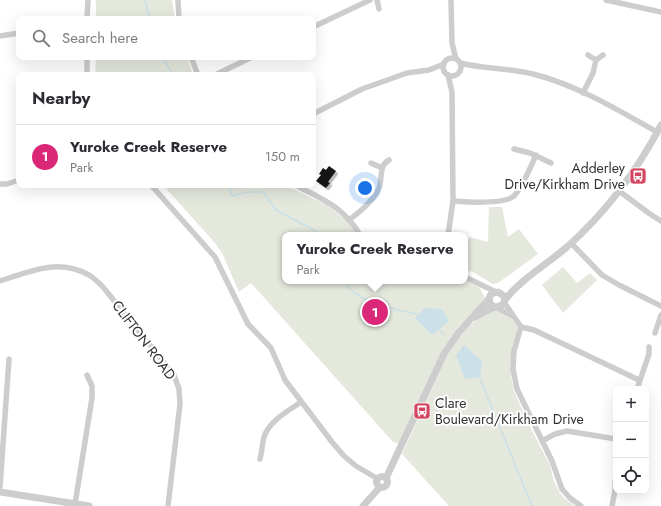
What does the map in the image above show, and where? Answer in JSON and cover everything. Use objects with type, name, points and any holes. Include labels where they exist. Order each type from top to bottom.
[{"type":"street","points":[[87,16],[88,0]]},
{"type":"street","points":[[178,0],[179,16]]},
{"type":"street","points":[[316,26],[370,0]]},
{"type":"street","points":[[377,0],[379,9]]},
{"type":"street","points":[[451,0],[452,43],[458,61],[459,72],[452,92]]},
{"type":"street","points":[[606,0],[661,12]]},
{"type":"street","points":[[0,36],[16,33]]},
{"type":"street","points":[[448,232],[453,201],[452,92],[446,62],[452,43]]},
{"type":"street","points":[[588,55],[596,60]]},
{"type":"street","points":[[583,93],[593,73],[596,60],[603,55]]},
{"type":"street","points":[[87,60],[87,72]]},
{"type":"street","points":[[192,60],[197,72]]},
{"type":"street","points":[[221,72],[246,60]]},
{"type":"street","points":[[316,112],[362,89],[407,73],[428,70],[446,62],[458,61],[479,67],[508,69],[555,81],[583,93],[657,132]]},
{"type":"street","points":[[428,70],[447,73],[459,72],[479,67]]},
{"type":"street","points":[[472,318],[496,307],[502,306],[504,301],[519,284],[540,269],[571,243],[601,213],[637,165],[661,124]]},
{"type":"street","points":[[514,149],[536,155],[551,164]]},
{"type":"street","points":[[453,201],[500,201],[509,199],[517,192],[536,155]]},
{"type":"street","points":[[350,220],[365,207],[377,191],[381,181],[382,168],[389,160]]},
{"type":"street","points":[[371,164],[382,168]]},
{"type":"street","points":[[0,184],[7,184],[16,181]]},
{"type":"street","points":[[154,188],[215,257],[227,279],[245,320],[271,348],[285,380],[301,402],[344,456],[356,466],[378,479]]},
{"type":"street","points":[[300,188],[338,208],[350,220],[358,232]]},
{"type":"street","points":[[619,191],[661,221]]},
{"type":"street","points":[[571,243],[602,275],[661,306]]},
{"type":"street","name":"CLIFTON ROAD","points":[[0,281],[37,269],[55,266],[72,268],[90,276],[103,287],[174,375],[180,389],[180,404],[168,506]]},
{"type":"street","points":[[468,279],[504,296],[504,301],[521,327],[534,330],[639,380]]},
{"type":"street","points":[[363,506],[380,487],[384,488],[388,485],[386,478],[446,352],[459,332],[489,299],[491,294],[519,284]]},
{"type":"street","points":[[480,285],[489,299],[490,304],[513,316]]},
{"type":"street","points":[[656,333],[661,315]]},
{"type":"street","points":[[521,327],[514,351],[513,369],[517,389],[552,461],[562,489],[570,498],[581,506]]},
{"type":"street","points":[[638,386],[649,354],[649,347]]},
{"type":"street","points":[[0,487],[9,359]]},
{"type":"street","points":[[75,504],[92,398],[92,386],[87,375]]},
{"type":"street","points":[[260,459],[264,436],[267,430],[277,419],[301,402]]},
{"type":"street","points":[[542,441],[555,434],[567,431],[613,439]]},
{"type":"street","points":[[378,479],[382,476],[386,478]]},
{"type":"street","points":[[378,479],[377,484],[380,487]]},
{"type":"street","points":[[0,492],[89,506]]},
{"type":"street","points":[[612,506],[614,494]]},
{"type":"shaded area","points":[[96,0],[172,0],[175,16],[96,16]]},
{"type":"shaded area","points":[[96,60],[188,60],[192,72],[95,72]]},
{"type":"shaded area","points":[[166,188],[291,188],[327,205],[346,220],[355,232],[282,232],[282,284],[468,284],[468,282],[480,288],[485,298],[480,307],[459,326],[444,347],[399,444],[393,442],[251,283],[239,292],[222,253],[215,243]]},
{"type":"shaded area","points":[[489,207],[502,207],[508,237],[519,229],[538,254],[498,283],[493,284],[473,272],[468,271],[469,237],[488,242]]},
{"type":"shaded area","points":[[563,267],[577,283],[590,273],[597,280],[563,313],[542,285]]},
{"type":"shaded area","points":[[498,311],[510,317],[518,328],[511,359],[511,376],[514,391],[527,421],[550,465],[554,481],[559,491],[563,497],[575,506],[449,506],[402,454],[452,345],[469,326],[483,315]]},
{"type":"water","points":[[425,308],[442,309],[449,321],[432,335],[415,318]]},
{"type":"water","points":[[464,345],[482,361],[480,377],[465,379],[456,355]]},
{"type":"building","points":[[329,166],[336,171],[328,182],[330,183],[326,188],[316,181],[321,175],[319,174],[323,168],[326,170]]},
{"type":"waterway","points":[[145,0],[149,16]]},
{"type":"waterway","points":[[164,60],[171,72]]},
{"type":"waterway","points":[[230,188],[232,196],[249,192],[263,192],[276,210],[317,232]]},
{"type":"waterway","points":[[346,284],[350,289],[367,300],[389,308],[420,315]]},
{"type":"waterway","points":[[438,328],[444,335]]},
{"type":"waterway","points":[[479,376],[532,506]]},
{"type":"place","name":"Adderley Drive/Kirkham Drive","points":[[638,176]]},
{"type":"place","name":"Yuroke Creek Reserve","points":[[375,312]]},
{"type":"place","name":"Clare Boulevard/Kirkham Drive","points":[[422,411]]}]
